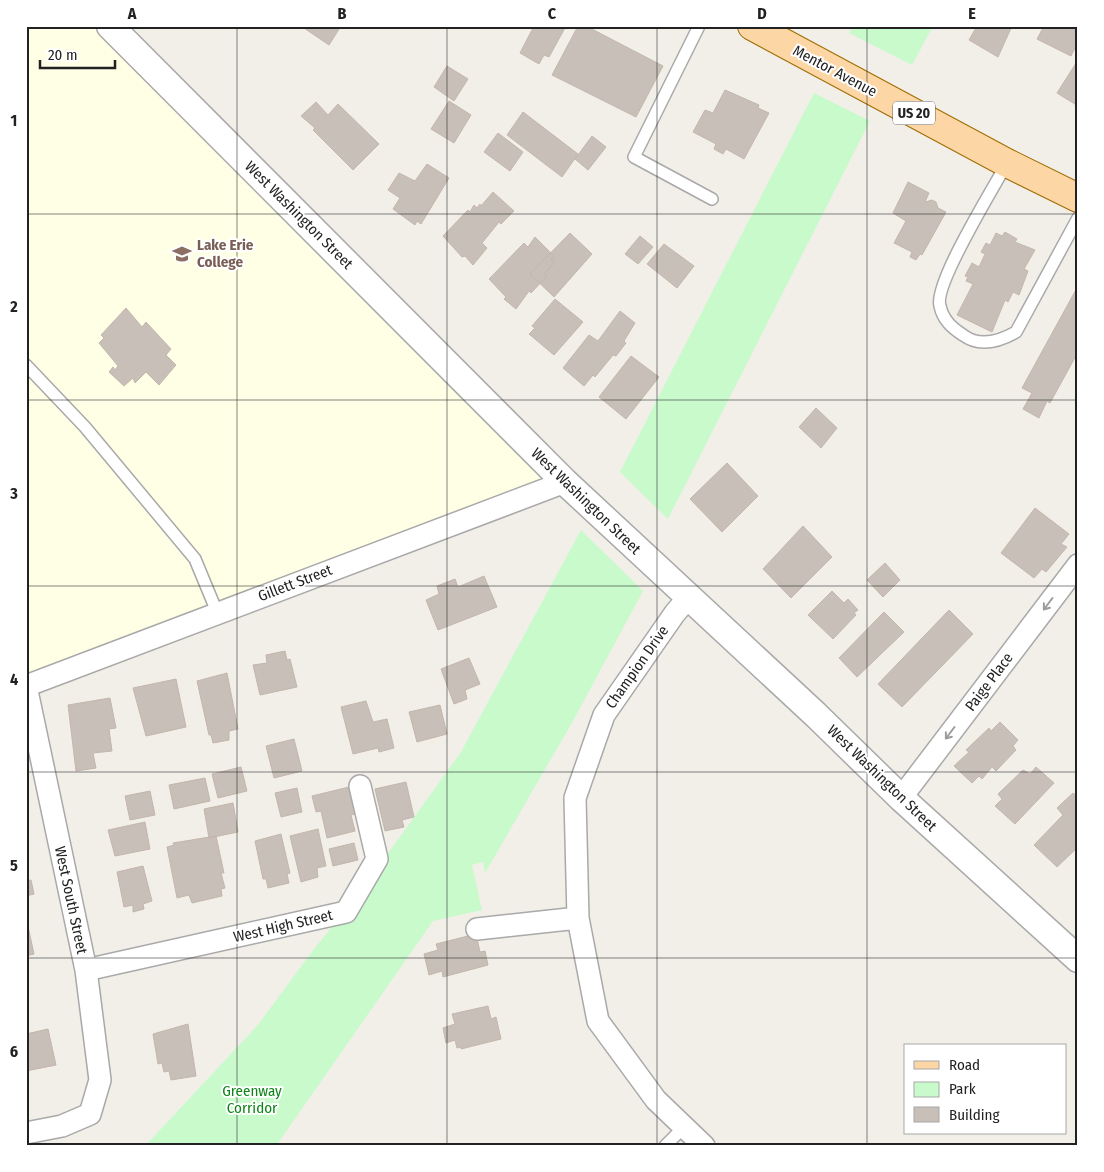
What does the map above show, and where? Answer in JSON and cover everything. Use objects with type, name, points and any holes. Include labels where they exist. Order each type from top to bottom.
[{"type":"main road","name":"Mentor Avenue","points":[[752,26],[1007,163],[1078,198]]},
{"type":"street","name":"West Washington Street","points":[[110,26],[565,482],[816,715],[901,798],[1078,959]]},
{"type":"street","name":"Gillett Street","points":[[26,686],[217,612],[565,482]]},
{"type":"street","name":"Paige Place","points":[[901,798],[1078,565]]},
{"type":"street","name":"Champion Drive","points":[[578,918],[575,798],[601,724],[609,707],[675,613],[688,598]]},
{"type":"street","name":"West South Street","points":[[26,686],[86,970],[100,1080],[90,1114],[62,1126],[26,1133]]},
{"type":"street","name":"West High Street","points":[[86,970],[346,912],[376,859],[360,786]]},
{"type":"street","points":[[476,929],[578,918],[598,1021],[656,1100],[704,1146]]},
{"type":"lane","points":[[699,26],[634,157],[712,199]]},
{"type":"lane","points":[[1007,163],[945,276],[939,305],[949,325],[967,338],[988,343],[1001,340],[1016,332],[1078,218]]},
{"type":"lane","points":[[26,365],[85,427],[195,559],[217,612]]},
{"type":"lane","points":[[665,1146],[684,1127]]},
{"type":"shaded area","name":"Lake Erie College","points":[[26,26],[110,26],[565,482],[26,686]]},
{"type":"green space","points":[[853,26],[933,26],[912,65],[849,33]]},
{"type":"green space","points":[[814,93],[870,121],[668,519],[620,472]]},
{"type":"green space","name":"Greenway Corridor","points":[[581,530],[643,591],[573,721],[485,873],[483,862],[472,865],[482,910],[433,921],[276,1146],[145,1146],[257,1026],[314,949],[361,891],[461,752]]},
{"type":"building","points":[[301,26],[341,26],[329,45]]},
{"type":"building","points":[[534,26],[566,26],[549,57],[544,55],[539,64],[520,53]]},
{"type":"building","points":[[578,26],[586,26],[663,66],[636,117],[552,75]]},
{"type":"building","points":[[977,26],[1012,26],[998,57],[969,40]]},
{"type":"building","points":[[1044,26],[1078,26],[1078,42],[1071,56],[1037,39]]},
{"type":"building","points":[[1078,60],[1078,106],[1057,93]]},
{"type":"building","points":[[447,66],[468,79],[454,101],[434,87]]},
{"type":"building","points":[[725,90],[759,105],[758,108],[769,113],[744,159],[726,149],[723,154],[714,149],[716,144],[693,132],[705,110],[713,113]]},
{"type":"building","points":[[449,101],[471,115],[454,143],[431,129]]},
{"type":"building","points":[[316,102],[328,115],[338,104],[379,144],[353,170],[313,130],[315,128],[301,116]]},
{"type":"building","points":[[523,112],[578,154],[562,177],[507,135]]},
{"type":"building","points":[[498,133],[523,152],[510,171],[484,152]]},
{"type":"building","points":[[592,136],[606,147],[588,170],[575,159]]},
{"type":"building","points":[[427,164],[449,178],[421,224],[417,221],[415,225],[393,209],[400,198],[388,190],[399,173],[415,181]]},
{"type":"building","points":[[908,182],[929,193],[925,202],[932,200],[936,202],[938,208],[946,212],[922,255],[920,254],[916,260],[910,257],[912,252],[894,243],[906,221],[893,213]]},
{"type":"building","points":[[493,192],[514,211],[501,224],[499,222],[482,243],[487,248],[473,265],[465,256],[462,257],[443,236],[468,210],[470,212],[474,205],[477,208],[480,204],[481,206]]},
{"type":"building","points":[[1005,232],[1017,239],[1015,242],[1035,250],[1024,269],[1028,271],[1019,295],[1013,292],[1008,302],[1005,300],[992,332],[957,315],[973,284],[966,281],[968,277],[965,276],[972,263],[979,267],[985,254],[981,252],[986,243],[990,245],[996,233],[1002,236]]},
{"type":"building","points":[[570,233],[592,254],[554,297],[530,274]]},
{"type":"building","points":[[640,236],[653,247],[638,264],[625,254]]},
{"type":"building","points":[[535,237],[554,256],[551,259],[554,263],[544,274],[547,276],[531,293],[529,291],[516,309],[504,299],[506,297],[489,279],[524,243],[528,247]]},
{"type":"building","points":[[664,244],[694,266],[677,288],[647,264]]},
{"type":"building","points":[[1078,286],[1078,352],[1050,403],[1047,401],[1039,418],[1023,409],[1032,393],[1022,388]]},
{"type":"building","points":[[555,299],[583,322],[554,355],[529,334],[535,328],[532,326]]},
{"type":"building","points":[[126,308],[142,327],[146,322],[171,349],[166,355],[176,365],[159,385],[146,372],[135,383],[133,378],[124,386],[109,372],[113,367],[115,370],[118,366],[99,343],[104,338],[101,335]]},
{"type":"building","points":[[620,311],[635,323],[624,341],[626,343],[616,356],[613,355],[595,377],[593,375],[584,386],[563,368],[589,335],[598,341]]},
{"type":"building","points":[[631,356],[659,377],[626,419],[599,397]]},
{"type":"building","points":[[816,408],[837,428],[821,448],[799,427]]},
{"type":"building","points":[[727,463],[758,496],[722,532],[690,499]]},
{"type":"building","points":[[1035,508],[1069,534],[1061,544],[1067,547],[1046,572],[1042,569],[1034,578],[1001,553]]},
{"type":"building","points":[[803,526],[832,557],[791,598],[763,569]]},
{"type":"building","points":[[885,563],[900,580],[883,597],[867,580]]},
{"type":"building","points":[[484,576],[497,607],[438,630],[426,600],[439,594],[437,586],[455,579],[458,587]]},
{"type":"building","points":[[832,591],[844,603],[848,599],[858,610],[854,613],[856,615],[833,639],[808,615]]},
{"type":"building","points":[[949,610],[973,634],[902,707],[878,684]]},
{"type":"building","points":[[884,612],[904,632],[857,677],[839,658]]},
{"type":"building","points":[[285,651],[287,660],[290,659],[297,687],[260,695],[253,665],[267,663],[266,655]]},
{"type":"building","points":[[469,658],[480,684],[465,690],[467,699],[454,704],[441,669]]},
{"type":"building","points":[[227,673],[238,729],[229,731],[229,740],[213,743],[211,735],[209,735],[197,681]]},
{"type":"building","points":[[176,679],[186,727],[146,736],[133,688]]},
{"type":"building","points":[[110,698],[116,728],[109,729],[112,751],[93,753],[96,768],[76,771],[68,705]]},
{"type":"building","points":[[366,701],[373,722],[387,719],[394,748],[379,752],[378,748],[353,754],[341,707]]},
{"type":"building","points":[[440,705],[447,734],[417,742],[409,712]]},
{"type":"building","points":[[1000,722],[1018,740],[1013,746],[1016,750],[996,771],[992,767],[982,779],[979,776],[972,783],[954,766],[969,752],[966,750],[989,728],[991,731]]},
{"type":"building","points":[[294,739],[302,771],[274,778],[266,746]]},
{"type":"building","points":[[241,767],[247,791],[218,798],[212,774]]},
{"type":"building","points":[[1036,767],[1054,783],[1015,824],[995,806],[1002,799],[998,794],[1023,770],[1030,774]]},
{"type":"building","points":[[205,778],[210,801],[174,809],[169,785]]},
{"type":"building","points":[[406,782],[414,817],[402,820],[404,827],[385,831],[375,789]]},
{"type":"building","points":[[349,787],[353,802],[356,801],[358,813],[351,815],[355,831],[327,838],[321,811],[316,812],[312,796]]},
{"type":"building","points":[[297,788],[302,812],[281,817],[275,793]]},
{"type":"building","points":[[150,791],[155,815],[130,820],[125,796]]},
{"type":"building","points":[[1073,793],[1078,797],[1078,847],[1057,867],[1034,845],[1063,815],[1057,808]]},
{"type":"building","points":[[233,803],[238,832],[209,838],[204,809]]},
{"type":"building","points":[[145,822],[150,849],[115,856],[108,830]]},
{"type":"building","points":[[318,829],[326,866],[317,868],[318,877],[301,882],[290,836]]},
{"type":"building","points":[[281,834],[290,873],[287,874],[289,883],[268,888],[266,879],[263,879],[255,841]]},
{"type":"building","points":[[216,836],[224,873],[221,873],[225,888],[221,889],[222,896],[192,903],[189,895],[177,898],[167,847],[174,845],[173,843]]},
{"type":"building","points":[[354,843],[358,860],[333,866],[329,849]]},
{"type":"building","points":[[143,866],[152,901],[143,904],[144,909],[133,912],[133,905],[124,907],[117,872]]},
{"type":"building","points":[[31,880],[34,894],[26,896],[26,881]]},
{"type":"building","points":[[26,917],[34,954],[26,956]]},
{"type":"building","points":[[476,934],[480,952],[485,951],[488,965],[443,977],[442,971],[429,975],[424,954],[438,950],[436,944]]},
{"type":"building","points":[[488,1006],[491,1019],[496,1017],[501,1039],[461,1049],[461,1047],[457,1048],[455,1040],[446,1043],[443,1028],[455,1024],[452,1014]]},
{"type":"building","points":[[188,1024],[196,1076],[171,1080],[169,1071],[164,1072],[162,1063],[158,1064],[153,1034]]},
{"type":"building","points":[[48,1029],[56,1065],[26,1071],[26,1034]]},
{"type":"place","name":"Lake Erie College","points":[[182,254]]}]
